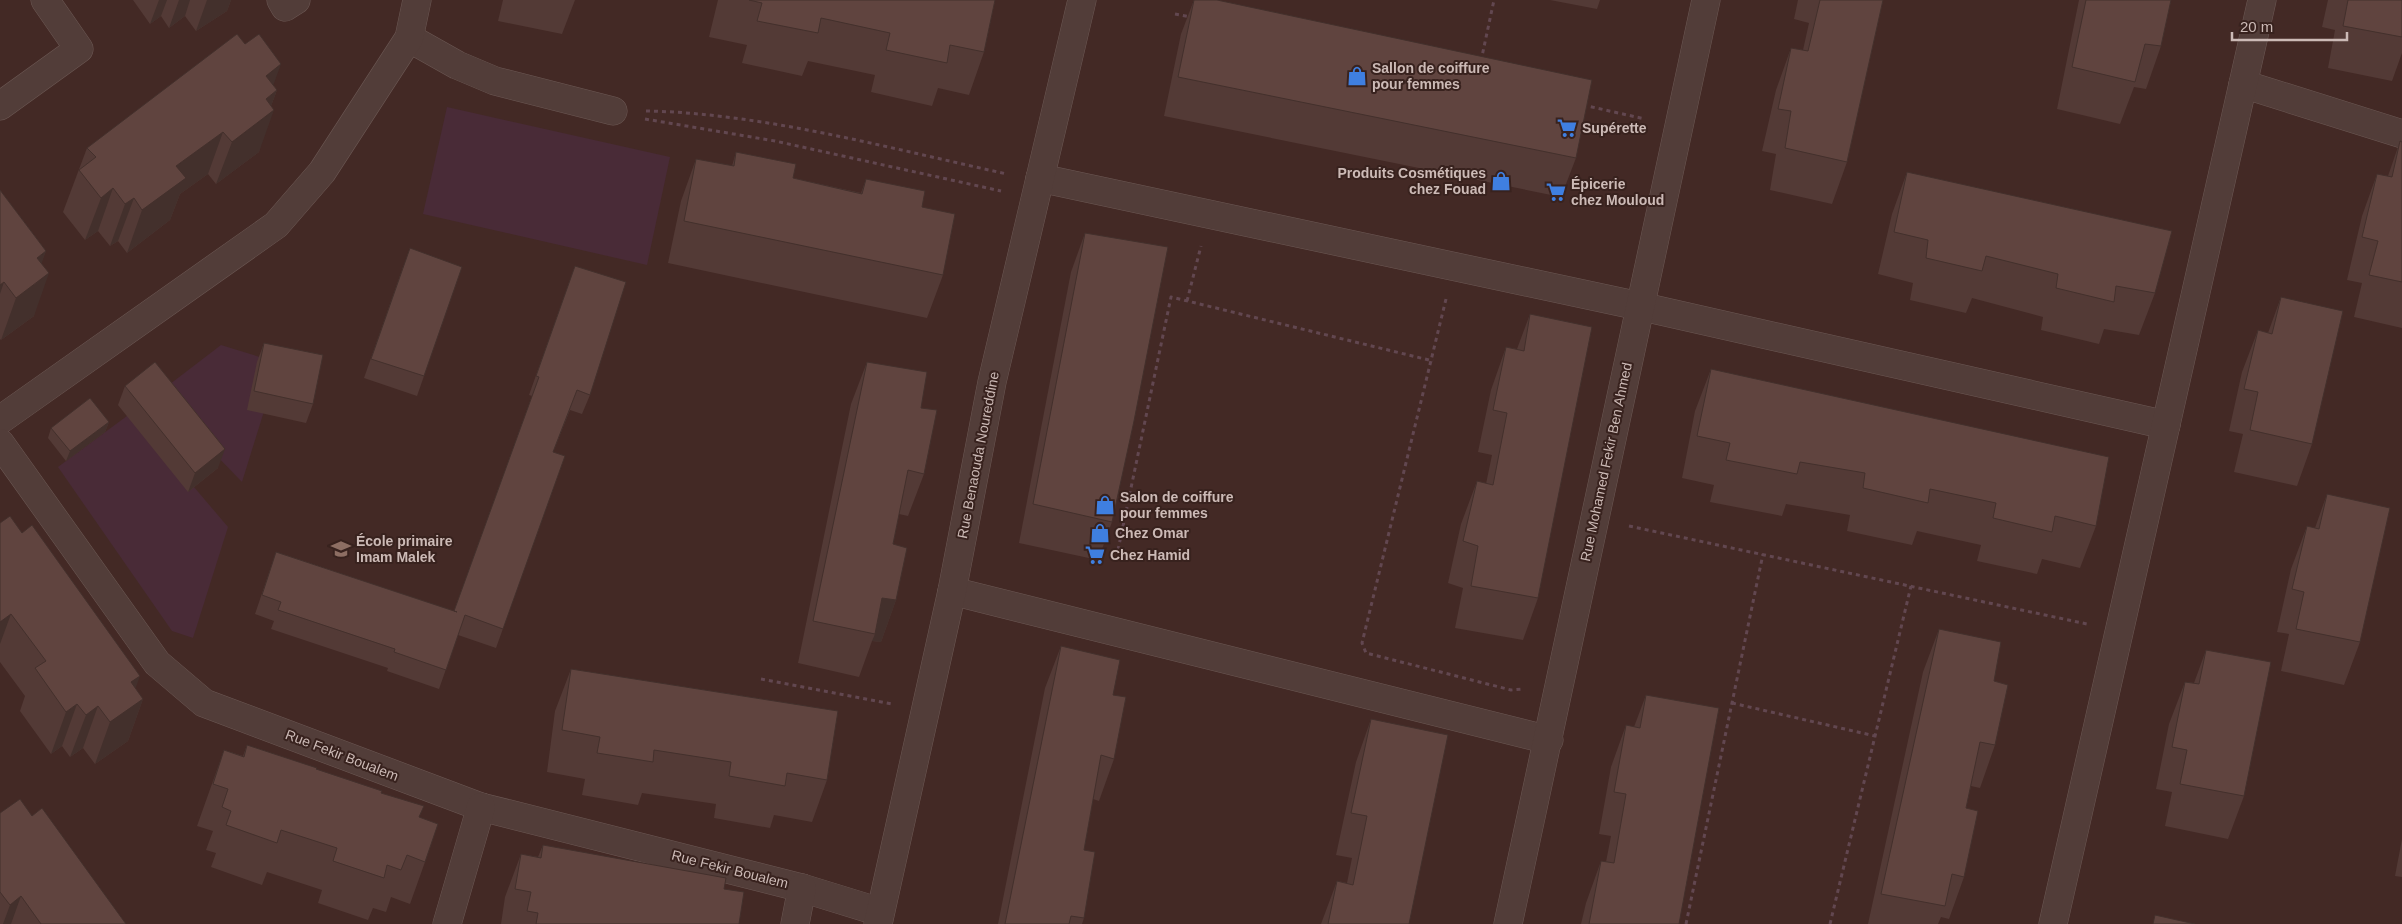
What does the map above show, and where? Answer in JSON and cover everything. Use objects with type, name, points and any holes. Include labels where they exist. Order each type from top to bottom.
[{"type":"street","points":[[0,106],[80,49],[45,0]]},
{"type":"street","points":[[281,0],[285,7],[296,0]]},
{"type":"street","points":[[0,420],[276,225],[322,172],[409,38],[417,0]]},
{"type":"street","name":"Rue Benaouda Noureddine","points":[[879,918],[952,591],[1029,177],[1082,0]]},
{"type":"street","name":"Rue Mohamed Fekir Ben Ahmed","points":[[1508,924],[1549,740],[1639,306],[1706,0]]},
{"type":"street","points":[[2053,924],[2262,0]]},
{"type":"street","points":[[409,38],[457,66],[495,81],[613,110]]},
{"type":"street","points":[[2243,84],[2402,134]]},
{"type":"street","points":[[1029,177],[1639,306],[2166,425]]},
{"type":"street","name":"Rue Fekir Boualem","points":[[0,443],[157,663],[204,703],[481,807],[802,888],[879,918]]},
{"type":"street","points":[[952,591],[1549,740]]},
{"type":"street","points":[[447,924],[481,807]]},
{"type":"street","points":[[795,924],[802,888]]},
{"type":"path","points":[[1481,62],[1494,0]]},
{"type":"path","points":[[1175,14],[1194,18]]},
{"type":"path","points":[[1573,103],[1647,120]]},
{"type":"path","points":[[613,110],[682,112],[790,127],[1029,177]]},
{"type":"path","points":[[613,110],[658,123],[775,141],[1004,192]]},
{"type":"path","points":[[1187,301],[1209,214]]},
{"type":"path","points":[[1453,266],[1432,361],[1362,643],[1366,653],[1511,690],[1527,688]]},
{"type":"path","points":[[1118,550],[1171,298],[1432,361]]},
{"type":"path","points":[[1628,525],[2096,626]]},
{"type":"path","points":[[1686,924],[1763,554]]},
{"type":"path","points":[[1830,924],[1912,586]]},
{"type":"path","points":[[761,679],[900,706]]},
{"type":"path","points":[[1732,703],[1875,736]]},
{"type":"shaded area","points":[[447,107],[670,157],[647,265],[423,214]]},
{"type":"shaded area","points":[[221,345],[279,363],[242,482],[157,394]]},
{"type":"shaded area","points":[[131,413],[228,527],[193,638],[172,631],[58,467]]},
{"type":"building","points":[[749,0],[995,0],[984,52],[950,45],[947,63],[886,50],[890,33],[821,18],[818,33],[757,21],[762,3]]},
{"type":"building","points":[[1194,0],[1217,0],[1592,80],[1576,158],[1178,77]]},
{"type":"building","points":[[1820,0],[1883,0],[1847,162],[1785,148],[1791,111],[1778,109],[1791,48],[1808,51]]},
{"type":"building","points":[[2086,0],[2171,0],[2161,46],[2145,44],[2135,82],[2072,67]]},
{"type":"building","points":[[2348,0],[2402,0],[2402,37],[2343,26]]},
{"type":"building","points":[[237,34],[245,44],[259,34],[281,64],[266,76],[277,90],[266,99],[274,110],[232,142],[223,132],[176,166],[186,178],[142,210],[134,198],[125,204],[113,188],[101,198],[79,170],[96,157],[87,148]]},
{"type":"building","points":[[2400,141],[2402,142],[2402,282],[2369,275],[2378,241],[2362,237],[2377,174],[2392,177]]},
{"type":"building","points":[[736,152],[796,164],[793,178],[862,194],[866,179],[925,191],[922,207],[955,214],[943,275],[684,221],[696,159],[734,166]]},
{"type":"building","points":[[1907,172],[2172,231],[2155,293],[2116,286],[2114,302],[2056,288],[2058,274],[1986,256],[1982,271],[1926,258],[1928,240],[1894,232]]},
{"type":"building","points":[[0,190],[46,251],[37,258],[49,273],[16,298],[4,282],[0,285]]},
{"type":"building","points":[[1085,233],[1168,247],[1112,522],[1033,504]]},
{"type":"building","points":[[410,248],[462,267],[424,376],[371,359]]},
{"type":"building","points":[[575,266],[626,282],[590,395],[577,390],[553,452],[565,456],[503,629],[465,615],[446,670],[394,652],[395,649],[278,610],[281,602],[262,595],[276,552],[457,612],[454,611],[539,377],[536,376]]},
{"type":"building","points":[[2281,297],[2343,311],[2312,444],[2250,430],[2258,392],[2244,389],[2258,330],[2272,334]]},
{"type":"building","points":[[1530,314],[1592,327],[1538,598],[1471,586],[1478,546],[1463,541],[1477,481],[1493,485],[1507,413],[1493,410],[1506,347],[1524,351]]},
{"type":"building","points":[[264,343],[323,355],[313,404],[254,391]]},
{"type":"building","points":[[155,362],[225,449],[195,473],[125,386]]},
{"type":"building","points":[[867,362],[927,372],[921,408],[937,410],[924,474],[908,470],[893,544],[907,548],[896,600],[882,598],[875,634],[813,621]]},
{"type":"building","points":[[1711,369],[2109,457],[2096,526],[2055,516],[2052,532],[1993,518],[1996,503],[1930,489],[1928,503],[1863,488],[1865,473],[1800,462],[1797,474],[1726,460],[1730,443],[1697,436]]},
{"type":"building","points":[[90,398],[109,422],[70,451],[51,428]]},
{"type":"building","points":[[2327,494],[2390,508],[2360,642],[2296,629],[2304,592],[2292,589],[2307,526],[2319,529]]},
{"type":"building","points":[[10,516],[22,533],[32,525],[140,676],[131,682],[143,699],[110,722],[98,706],[86,715],[77,704],[66,712],[35,668],[46,661],[11,614],[0,622],[0,523]]},
{"type":"building","points":[[1939,629],[2001,642],[1994,681],[2008,685],[1995,745],[1980,742],[1966,808],[1978,811],[1964,877],[1952,874],[1945,906],[1881,894]]},
{"type":"building","points":[[1061,646],[1120,660],[1113,695],[1126,697],[1114,759],[1101,755],[1084,850],[1095,852],[1084,918],[1071,916],[1069,924],[1005,924]]},
{"type":"building","points":[[2206,650],[2271,662],[2244,796],[2180,784],[2187,750],[2172,747],[2185,682],[2199,684]]},
{"type":"building","points":[[571,669],[838,711],[827,780],[787,773],[785,786],[729,776],[731,762],[654,750],[653,762],[597,753],[600,737],[562,730]]},
{"type":"building","points":[[1646,695],[1719,708],[1679,924],[1589,924],[1601,861],[1614,863],[1626,794],[1614,792],[1626,725],[1640,728]]},
{"type":"building","points":[[1371,719],[1448,735],[1409,924],[1328,924],[1337,881],[1353,885],[1367,816],[1351,813]]},
{"type":"building","points":[[247,745],[382,791],[381,793],[424,806],[419,817],[438,824],[425,862],[407,855],[401,870],[387,865],[384,878],[333,861],[337,848],[281,830],[277,843],[226,825],[231,811],[222,807],[228,789],[213,784],[224,750],[244,757]]},
{"type":"building","points":[[20,799],[32,816],[42,808],[126,924],[41,924],[21,896],[10,905],[0,892],[0,813]]},
{"type":"building","points":[[543,845],[726,878],[724,889],[744,892],[739,924],[536,924],[538,913],[527,911],[531,892],[515,889],[521,854],[541,858]]},
{"type":"building","points":[[2155,915],[2195,924],[2153,924]]},
{"type":"place","name":"Sallon de coiffure pour femmes","points":[[1357,76]]},
{"type":"place","name":"Supérette","points":[[1567,128]]},
{"type":"place","name":"Produits Cosmétiques chez Fouad","points":[[1501,181]]},
{"type":"place","name":"Épicerie chez Mouloud","points":[[1556,192]]},
{"type":"place","name":"Salon de coiffure pour femmes","points":[[1105,505]]},
{"type":"place","name":"Chez Omar","points":[[1100,533]]},
{"type":"place","name":"École primaire Imam Malek","points":[[341,549]]},
{"type":"place","name":"Chez Hamid","points":[[1095,555]]}]
